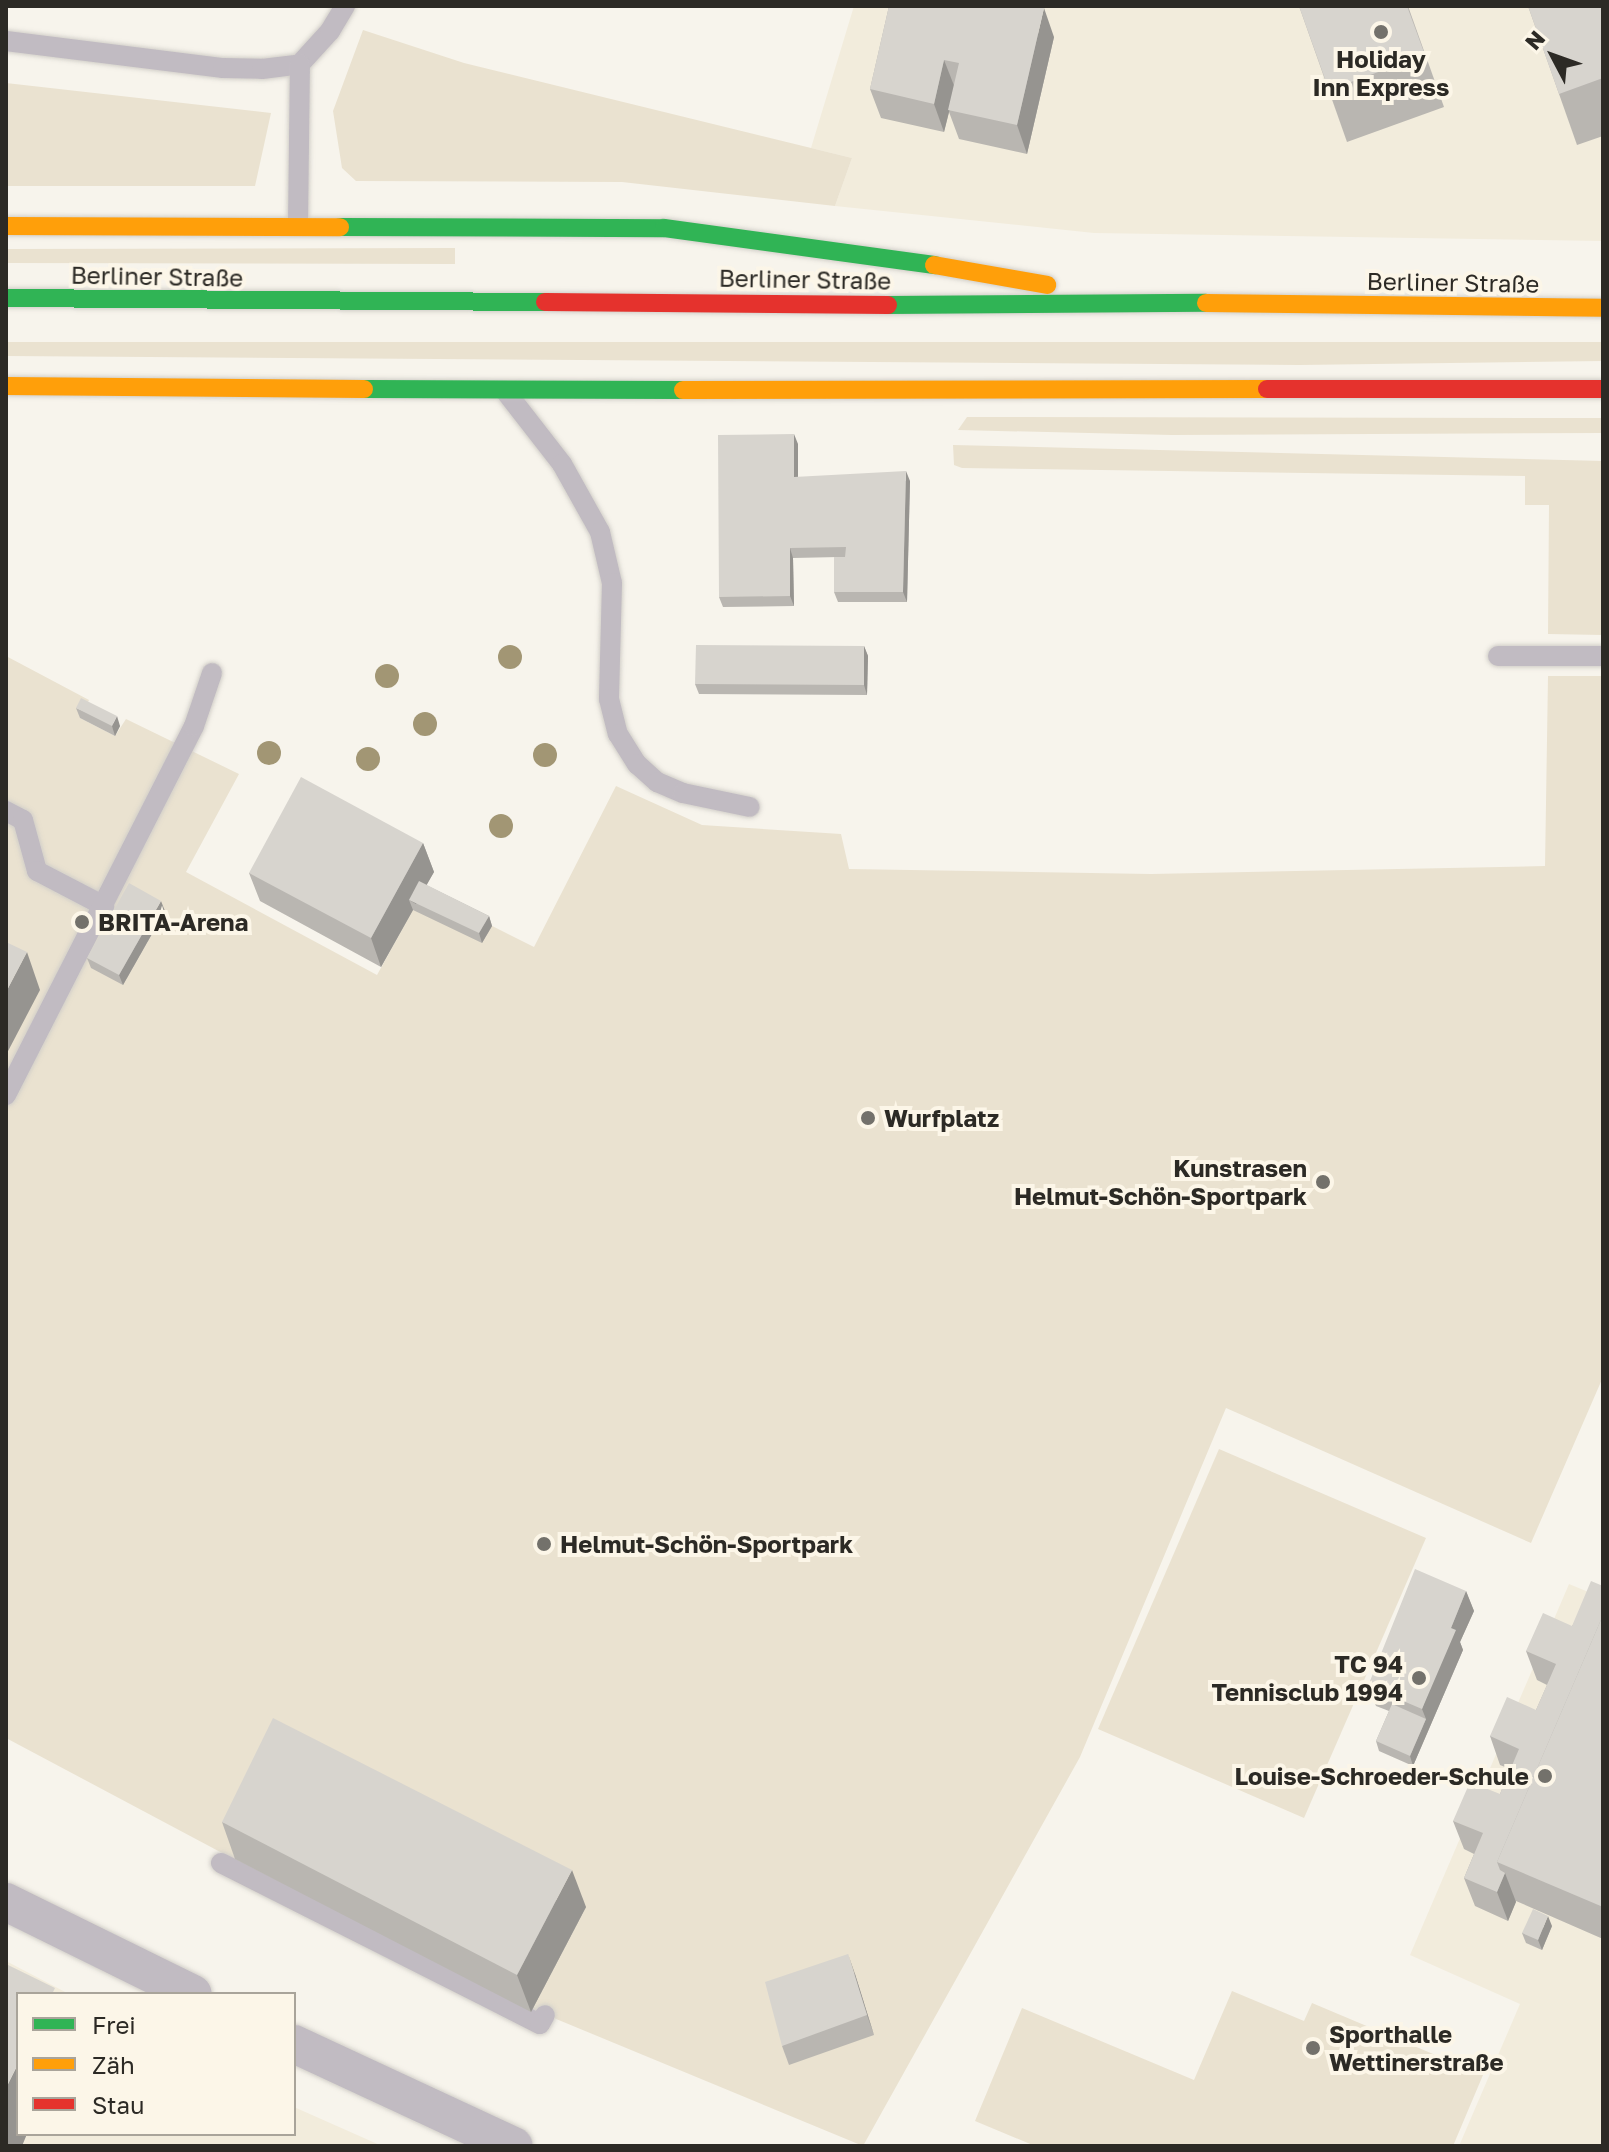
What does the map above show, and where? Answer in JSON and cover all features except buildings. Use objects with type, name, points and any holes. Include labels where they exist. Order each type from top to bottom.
[{"type":"main road","points":[[6,226],[298,224],[664,228],[737,234],[1159,302]]},
{"type":"main road","name":"Berliner Straße","points":[[6,298],[974,306],[1159,302],[1603,308]]},
{"type":"main road","points":[[6,386],[1603,389]]},
{"type":"street","points":[[6,1902],[189,1992]]},
{"type":"street","points":[[296,2045],[514,2146]]},
{"type":"lane","points":[[298,224],[300,64],[330,31],[345,6]]},
{"type":"lane","points":[[6,41],[223,68],[300,64]]},
{"type":"lane","points":[[503,388],[562,464],[600,532],[612,583],[609,699],[618,734],[637,764],[657,782],[683,793],[750,807]]},
{"type":"lane","points":[[1498,656],[1603,656]]},
{"type":"lane","points":[[6,1095],[194,726],[212,673]]},
{"type":"lane","points":[[6,811],[23,820],[37,871],[104,906]]},
{"type":"lane","points":[[221,1863],[540,2024],[545,2015]]},
{"type":"shaded area","points":[[854,6],[1603,6],[1603,241],[1094,233],[835,206],[852,158],[811,148]]},
{"type":"shaded area","points":[[363,30],[464,63],[852,158],[835,206],[622,182],[356,181],[342,168],[333,111]]},
{"type":"shaded area","points":[[6,83],[271,113],[255,186],[6,186]]},
{"type":"shaded area","points":[[455,248],[455,264],[6,263],[6,249]]},
{"type":"shaded area","points":[[6,342],[1603,342],[1603,361],[1299,365],[6,356]]},
{"type":"shaded area","points":[[967,417],[1603,418],[1603,433],[1172,435],[958,430]]},
{"type":"shaded area","points":[[953,445],[1603,461],[1603,635],[1548,634],[1549,505],[1525,505],[1525,476],[962,468],[954,465]]},
{"type":"shaded area","name":"Helmut-Schön-Sportpark","points":[[6,656],[89,700],[80,718],[115,736],[126,719],[239,774],[186,872],[377,975],[423,891],[534,947],[616,786],[702,825],[841,834],[849,869],[1151,874],[1545,866],[1548,676],[1603,676],[1603,1377],[1531,1543],[1226,1408],[1080,1757],[863,2146],[532,2009],[224,1854],[6,1738]]},
{"type":"shaded area","points":[[1219,1449],[1426,1538],[1304,1818],[1098,1729]]},
{"type":"shaded area","name":"Louise-Schroeder-Schule","points":[[1569,1584],[1603,1598],[1603,2146],[1459,2146],[1520,2004],[1410,1955]]},
{"type":"shaded area","points":[[6,1961],[65,1992],[16,1992],[16,2136],[296,2136],[296,2108],[382,2146],[6,2146]]},
{"type":"shaded area","name":"Sporthalle Wettinerstraße","points":[[1232,1991],[1304,2021],[1312,2003],[1483,2075],[1453,2146],[1035,2146],[975,2121],[1022,2008],[1194,2080]]},
{"type":"traffic: fast","points":[[340,227],[664,228],[934,265]]},
{"type":"traffic: fast","points":[[6,298],[545,302]]},
{"type":"traffic: fast","points":[[888,305],[1206,303]]},
{"type":"traffic: fast","points":[[364,389],[683,390]]},
{"type":"traffic: slow","points":[[6,226],[340,227]]},
{"type":"traffic: slow","points":[[934,265],[1047,285]]},
{"type":"traffic: slow","points":[[1206,303],[1603,308]]},
{"type":"traffic: slow","points":[[6,386],[364,389]]},
{"type":"traffic: slow","points":[[683,390],[1267,389]]},
{"type":"traffic: jam","points":[[545,302],[888,305]]},
{"type":"traffic: jam","points":[[1267,389],[1603,389]]},
{"type":"place","name":"Holiday Inn Express","points":[[1381,32]]},
{"type":"place","name":"BRITA-Arena","points":[[82,922]]},
{"type":"place","name":"Wurfplatz","points":[[868,1118]]},
{"type":"place","name":"Kunstrasen Helmut-Schön-Sportpark","points":[[1323,1182]]},
{"type":"place","name":"Helmut-Schön-Sportpark","points":[[544,1544]]},
{"type":"place","name":"TC 94 Tennisclub 1994","points":[[1419,1678]]},
{"type":"place","name":"Louise-Schroeder-Schule","points":[[1545,1776]]},
{"type":"place","name":"Sporthalle Wettinerstraße","points":[[1313,2048]]}]
